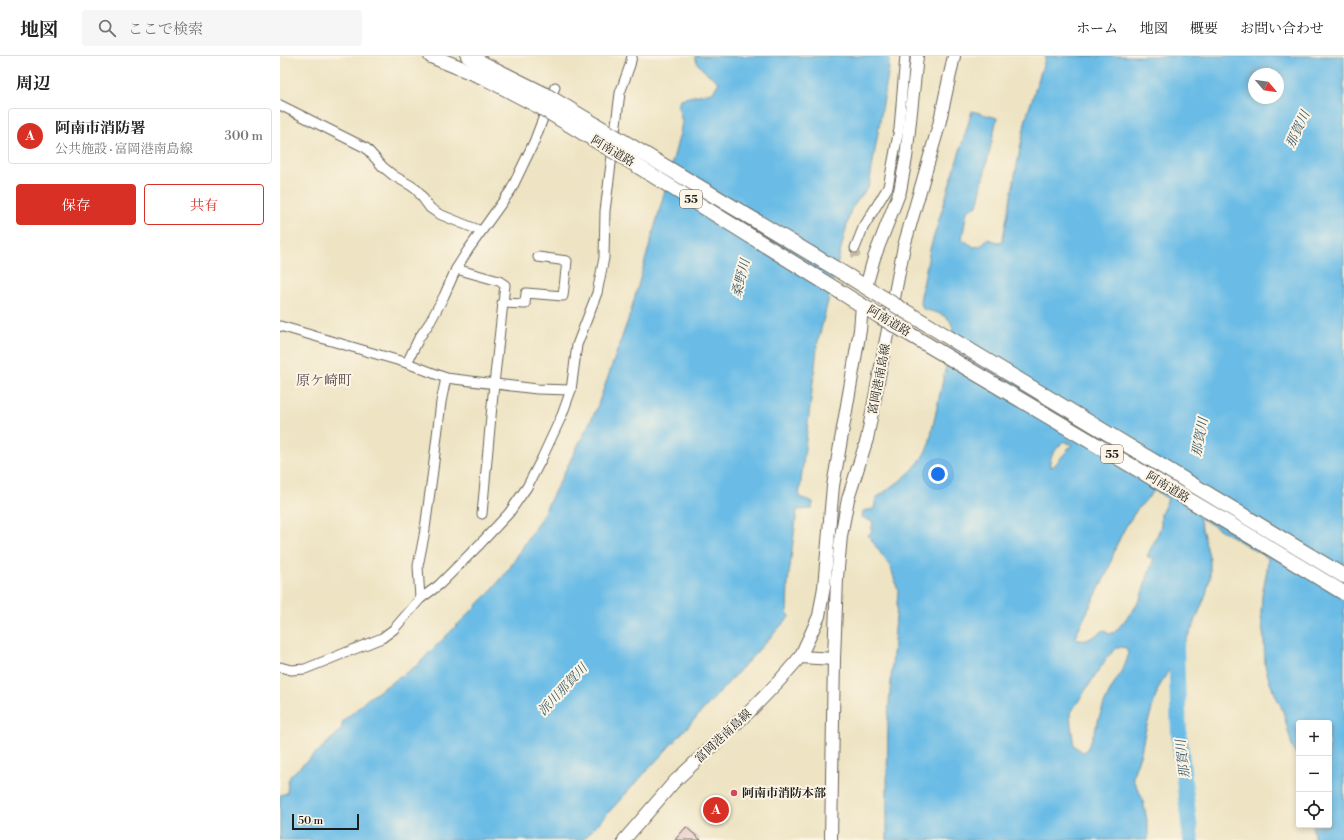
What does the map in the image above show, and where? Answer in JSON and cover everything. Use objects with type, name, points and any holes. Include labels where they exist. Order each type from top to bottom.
[{"type":"highway","name":"阿南道路","points":[[431,56],[484,78],[547,96],[644,170],[879,316],[1231,525],[1344,594]]},
{"type":"highway","name":"阿南道路","points":[[468,56],[547,96],[1344,576]]},
{"type":"main road","points":[[866,287],[874,258],[900,191],[906,158],[917,56]]},
{"type":"main road","name":"富岡港南島線","points":[[831,840],[834,659],[837,578],[841,536],[848,499],[867,439],[904,246],[939,125],[954,56]]},
{"type":"main road","name":"富岡港南島線","points":[[624,840],[675,781],[751,710],[800,657],[819,616],[824,587],[833,486],[860,330],[862,305]]},
{"type":"main road","points":[[800,657],[834,659]]},
{"type":"street","points":[[280,666],[291,670],[305,669],[382,638],[394,629],[420,599],[439,585],[467,558],[509,513],[527,487],[562,415],[571,390],[577,345],[597,293],[604,258],[606,211],[620,93],[632,56]]},
{"type":"street","points":[[855,248],[863,228],[888,187],[899,129],[906,56]]},
{"type":"street","points":[[407,363],[419,338],[430,322],[444,296],[456,269],[511,190],[534,142],[547,96]]},
{"type":"street","points":[[280,105],[366,148],[383,167],[394,176],[417,190],[430,208],[438,214],[481,231]]},
{"type":"street","points":[[502,303],[525,304],[526,292],[563,296],[567,261],[538,257]]},
{"type":"street","points":[[456,269],[498,280],[505,285],[482,514]]},
{"type":"street","points":[[280,326],[407,363],[446,378],[537,389],[571,390]]},
{"type":"street","points":[[420,599],[418,566],[424,536],[441,402],[446,378]]},
{"type":"water","points":[[695,56],[889,56],[889,68],[869,186],[851,209],[818,341],[799,497],[813,502],[812,509],[797,510],[788,583],[787,613],[790,616],[583,840],[280,840],[280,795],[287,793],[288,781],[291,775],[335,736],[341,729],[343,721],[366,700],[416,666],[490,592],[509,569],[541,518],[596,410],[630,314],[680,133],[682,122],[678,107],[680,99],[713,92],[719,82],[701,68]]},
{"type":"water","points":[[1046,56],[1344,56],[1344,840],[1315,840],[1312,828],[1332,828],[1332,720],[1296,720],[1296,755],[1292,746],[1283,711],[1270,683],[1265,666],[1261,615],[1262,595],[1268,558],[1199,517],[1210,560],[1210,578],[1206,594],[1193,627],[1158,689],[1145,732],[1141,752],[1133,775],[1133,780],[1142,797],[1145,810],[1148,826],[1148,840],[887,840],[888,717],[898,591],[891,568],[868,535],[871,532],[873,522],[862,517],[863,511],[874,509],[876,498],[913,469],[925,453],[929,444],[953,334],[951,322],[948,319],[940,314],[923,309],[920,301],[930,249],[972,111],[997,118],[977,206],[967,211],[962,239],[974,247],[982,245],[987,239],[1002,243],[1026,118]],"holes":[[[1064,441],[1072,445],[1054,466],[1050,467],[1050,460],[1052,456]],[[1155,490],[1168,499],[1161,514],[1161,525],[1157,536],[1147,556],[1154,558],[1140,599],[1134,609],[1115,632],[1109,634],[1103,630],[1086,640],[1079,640],[1076,638],[1077,632],[1108,571],[1116,546],[1125,528],[1136,511]],[[1117,648],[1126,648],[1128,653],[1127,660],[1106,698],[1094,734],[1086,751],[1083,752],[1074,746],[1070,714],[1108,656]]]},
{"type":"building","points":[[686,827],[701,840],[675,840]]},
{"type":"waterway","name":"那賀川","points":[[1177,636],[1176,648],[1179,735],[1191,840]]},
{"type":"tunnel","points":[[855,248],[856,258]]},
{"type":"place","name":"阿南市消防本部","points":[[734,793]]},
{"type":"place","name":"阿南市消防署","points":[[716,810]]},
{"type":"district","name":"原ケ崎町","points":[[324,380]]},
{"type":"water label","name":"桑野川","points":[[740,278]]},
{"type":"water label","name":"派川那賀川","points":[[562,689]]}]
